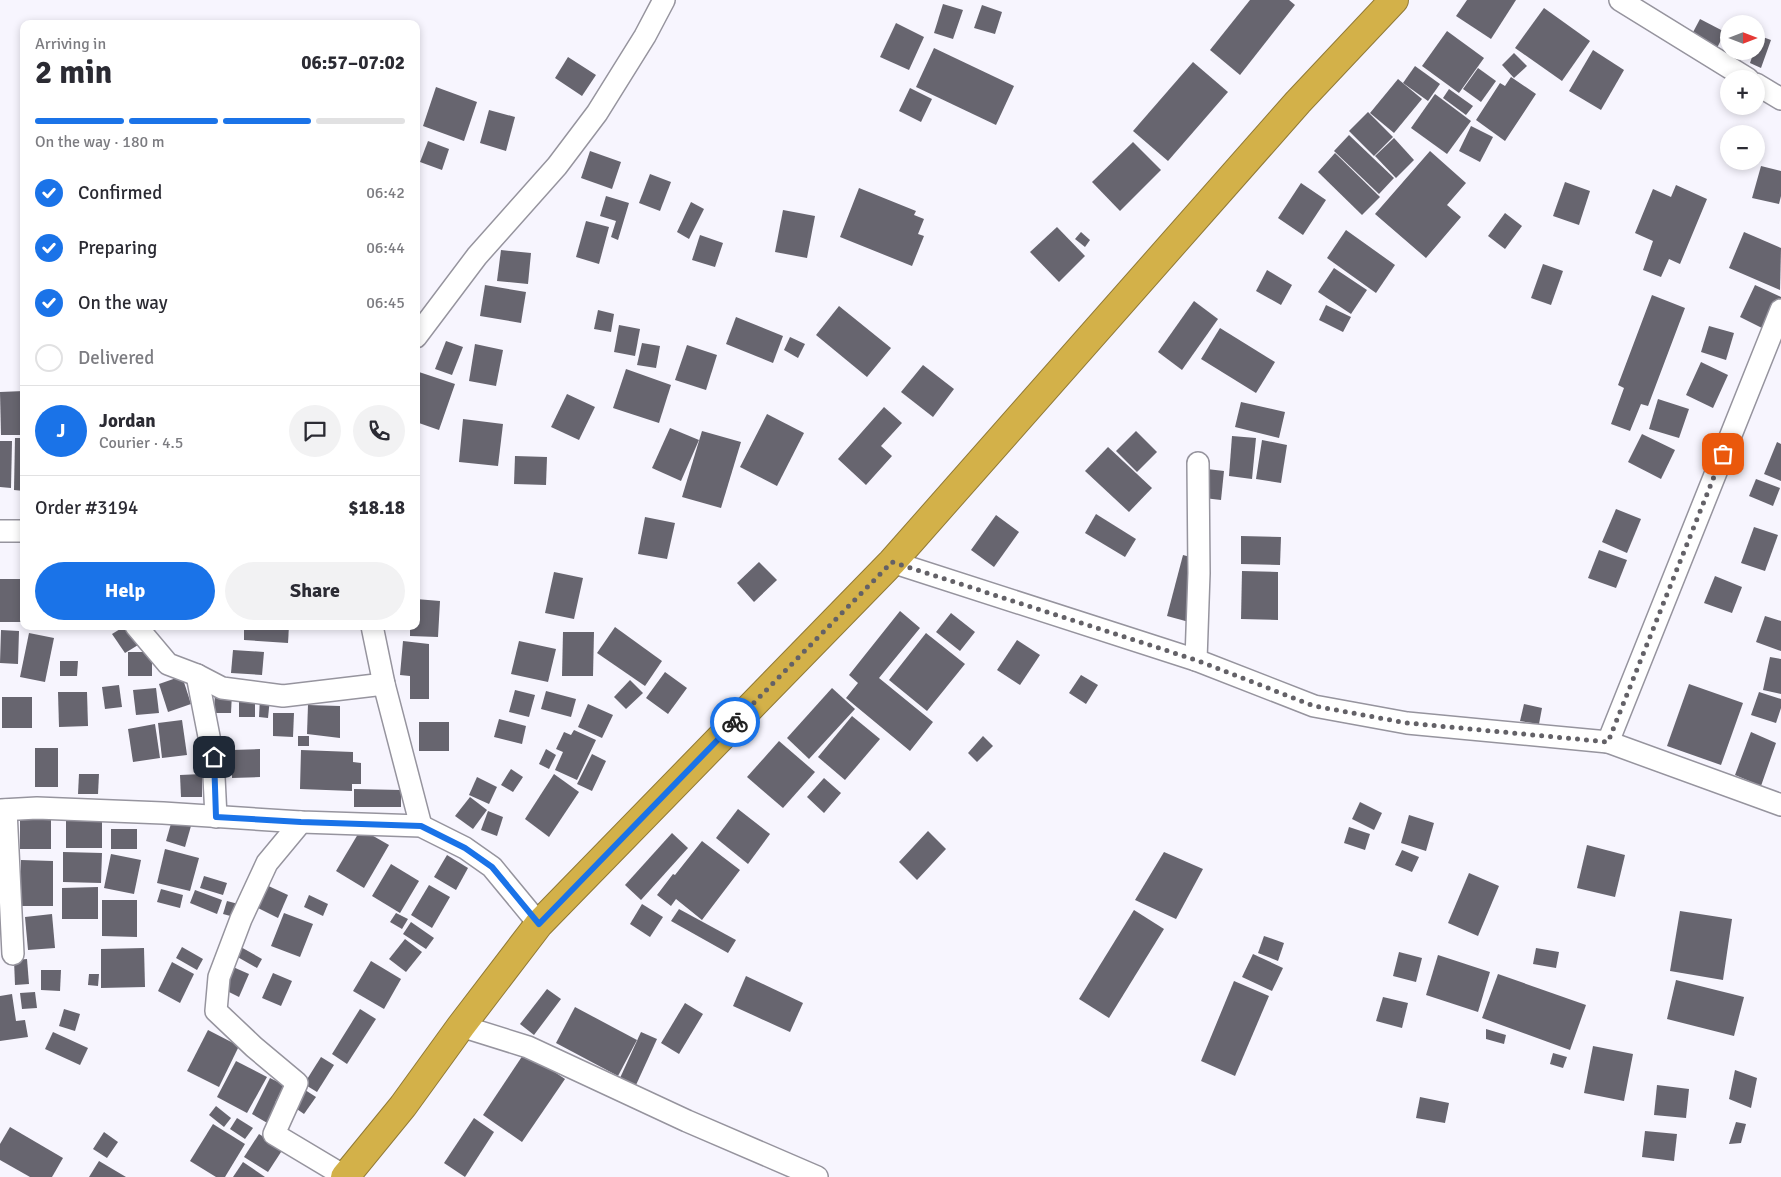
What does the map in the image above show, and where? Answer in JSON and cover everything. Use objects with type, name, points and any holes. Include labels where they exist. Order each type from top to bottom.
[{"type":"highway","points":[[346,1177],[403,1106],[539,924],[892,562],[1298,102],[1394,0]]},
{"type":"street","points":[[420,331],[478,256],[557,166],[597,113],[664,0]]},
{"type":"street","points":[[1620,0],[1733,70]]},
{"type":"street","points":[[1765,89],[1781,99]]},
{"type":"street","points":[[1608,742],[1781,310]]},
{"type":"street","points":[[1196,660],[1199,573],[1198,463]]},
{"type":"street","points":[[0,531],[20,531]]},
{"type":"street","points":[[892,562],[1196,660],[1314,706],[1407,723],[1608,742],[1779,798]]},
{"type":"street","points":[[139,630],[168,664],[197,674],[222,688],[283,696],[384,684]]},
{"type":"street","points":[[373,630],[384,684],[421,826]]},
{"type":"street","points":[[197,674],[214,757],[216,817]]},
{"type":"street","points":[[13,954],[3,810],[37,808],[301,822],[421,826],[465,848],[492,867],[539,924]]},
{"type":"street","points":[[301,822],[267,863],[241,919],[219,977],[216,1011],[254,1047],[297,1083],[274,1134],[346,1177]]},
{"type":"street","points":[[461,1026],[528,1047],[687,1121],[817,1177]]},
{"type":"building","points":[[1250,0],[1289,0],[1295,5],[1240,75],[1210,50]]},
{"type":"building","points":[[1467,0],[1516,0],[1491,39],[1456,16]]},
{"type":"building","points":[[943,4],[963,10],[953,39],[934,33]]},
{"type":"building","points":[[982,5],[1002,12],[995,34],[974,28]]},
{"type":"building","points":[[1544,8],[1590,41],[1562,81],[1515,48]]},
{"type":"building","points":[[1700,19],[1720,29],[1720,42],[1716,50],[1691,36]]},
{"type":"building","points":[[896,23],[924,37],[909,70],[880,57]]},
{"type":"building","points":[[1447,31],[1484,58],[1459,93],[1422,66]]},
{"type":"building","points":[[1765,38],[1771,40],[1765,57]]},
{"type":"building","points":[[934,48],[1014,86],[996,125],[916,87]]},
{"type":"building","points":[[1593,50],[1624,70],[1601,110],[1569,91]]},
{"type":"building","points":[[1514,53],[1527,66],[1514,78],[1502,65]]},
{"type":"building","points":[[568,57],[596,75],[582,96],[555,78]]},
{"type":"building","points":[[1751,60],[1764,60],[1761,68],[1750,63]]},
{"type":"building","points":[[1193,62],[1228,92],[1168,161],[1133,131]]},
{"type":"building","points":[[1415,66],[1440,84],[1428,101],[1403,83]]},
{"type":"building","points":[[1478,68],[1496,81],[1481,102],[1463,89]]},
{"type":"building","points":[[1511,77],[1536,94],[1505,141],[1476,120],[1500,83],[1505,86]]},
{"type":"building","points":[[1398,79],[1422,99],[1394,133],[1370,113]]},
{"type":"building","points":[[436,87],[477,102],[464,141],[423,126]]},
{"type":"building","points":[[910,88],[932,99],[921,122],[899,111]]},
{"type":"building","points":[[1449,89],[1473,106],[1466,115],[1443,98]]},
{"type":"building","points":[[1435,94],[1471,121],[1447,154],[1411,128]]},
{"type":"building","points":[[489,110],[515,117],[506,151],[480,143]]},
{"type":"building","points":[[1368,112],[1393,137],[1374,156],[1349,131]]},
{"type":"building","points":[[1471,126],[1493,137],[1480,162],[1459,151]]},
{"type":"building","points":[[1349,135],[1394,178],[1379,194],[1334,151]]},
{"type":"building","points":[[1394,138],[1414,160],[1396,178],[1375,156]]},
{"type":"building","points":[[428,141],[449,149],[442,170],[420,162]]},
{"type":"building","points":[[1133,142],[1161,170],[1120,211],[1092,182]]},
{"type":"building","points":[[590,151],[621,162],[612,189],[581,178]]},
{"type":"building","points":[[1430,151],[1466,183],[1447,205],[1461,217],[1426,258],[1375,214]]},
{"type":"building","points":[[1335,153],[1380,197],[1362,215],[1318,172]]},
{"type":"building","points":[[1765,167],[1781,171],[1781,196],[1779,204],[1752,198],[1760,170],[1765,170]]},
{"type":"building","points":[[650,174],[671,182],[660,211],[639,203]]},
{"type":"building","points":[[1565,182],[1590,191],[1579,225],[1553,216]]},
{"type":"building","points":[[1301,183],[1326,200],[1303,235],[1278,218]]},
{"type":"building","points":[[1676,185],[1707,199],[1680,264],[1669,259],[1661,277],[1643,270],[1653,241],[1635,233],[1653,189],[1671,197]]},
{"type":"building","points":[[859,188],[916,211],[914,215],[924,219],[918,234],[924,236],[912,266],[840,237]]},
{"type":"building","points":[[606,196],[629,203],[618,240],[611,237],[616,221],[600,216]]},
{"type":"building","points":[[691,202],[704,209],[689,239],[677,232]]},
{"type":"building","points":[[783,210],[815,216],[807,258],[775,252]]},
{"type":"building","points":[[1505,213],[1522,226],[1505,249],[1488,236]]},
{"type":"building","points":[[586,221],[609,227],[599,264],[576,257]]},
{"type":"building","points":[[1057,227],[1085,256],[1059,282],[1030,252]]},
{"type":"building","points":[[1346,230],[1395,265],[1376,293],[1327,258]]},
{"type":"building","points":[[1081,232],[1090,240],[1085,247],[1075,239]]},
{"type":"building","points":[[1744,232],[1781,248],[1780,290],[1729,268]]},
{"type":"building","points":[[700,235],[723,243],[715,267],[692,260]]},
{"type":"building","points":[[501,250],[531,253],[528,284],[497,281]]},
{"type":"building","points":[[1543,264],[1563,271],[1551,305],[1531,298]]},
{"type":"building","points":[[1334,268],[1367,290],[1351,314],[1318,292]]},
{"type":"building","points":[[1267,270],[1292,285],[1281,305],[1256,291]]},
{"type":"building","points":[[485,285],[526,292],[521,323],[480,316]]},
{"type":"building","points":[[1755,285],[1781,297],[1781,303],[1768,331],[1740,317]]},
{"type":"building","points":[[1652,295],[1685,308],[1648,406],[1641,404],[1630,431],[1611,424],[1624,388],[1618,385]]},
{"type":"building","points":[[1194,301],[1218,319],[1182,370],[1158,352]]},
{"type":"building","points":[[1326,305],[1351,317],[1343,332],[1319,320]]},
{"type":"building","points":[[839,306],[891,348],[867,377],[816,335]]},
{"type":"building","points":[[598,310],[614,314],[611,332],[594,329]]},
{"type":"building","points":[[736,317],[783,336],[773,363],[726,344]]},
{"type":"building","points":[[619,325],[640,329],[635,356],[614,352]]},
{"type":"building","points":[[1709,326],[1734,333],[1726,360],[1701,352]]},
{"type":"building","points":[[1220,328],[1275,362],[1256,393],[1201,359]]},
{"type":"building","points":[[790,337],[805,344],[798,358],[784,350]]},
{"type":"building","points":[[446,341],[463,347],[452,375],[435,369]]},
{"type":"building","points":[[642,343],[660,346],[656,368],[637,365]]},
{"type":"building","points":[[475,344],[503,350],[496,386],[469,381]]},
{"type":"building","points":[[687,345],[717,355],[706,390],[675,380]]},
{"type":"building","points":[[1701,362],[1728,375],[1713,408],[1686,395]]},
{"type":"building","points":[[923,365],[954,389],[933,417],[901,392]]},
{"type":"building","points":[[626,369],[671,385],[659,423],[613,408]]},
{"type":"building","points":[[420,372],[455,384],[439,430],[420,423]]},
{"type":"building","points":[[20,391],[20,435],[1,435],[0,392]]},
{"type":"building","points":[[567,394],[595,407],[579,440],[551,427]]},
{"type":"building","points":[[1658,399],[1689,409],[1679,438],[1649,429]]},
{"type":"building","points":[[1241,402],[1285,412],[1279,438],[1235,427]]},
{"type":"building","points":[[884,407],[902,423],[881,446],[892,456],[866,485],[838,459]]},
{"type":"building","points":[[767,414],[804,433],[777,486],[740,467]]},
{"type":"building","points":[[463,419],[503,424],[498,466],[459,462]]},
{"type":"building","points":[[670,428],[699,440],[681,481],[652,468]]},
{"type":"building","points":[[702,431],[741,442],[721,508],[682,497]]},
{"type":"building","points":[[1136,431],[1157,452],[1137,472],[1116,451]]},
{"type":"building","points":[[1642,434],[1675,450],[1661,479],[1628,462]]},
{"type":"building","points":[[1232,436],[1256,438],[1252,479],[1229,476]]},
{"type":"building","points":[[15,438],[20,438],[20,491],[14,490]]},
{"type":"building","points":[[1262,440],[1287,445],[1281,483],[1256,479]]},
{"type":"building","points":[[0,441],[12,441],[11,488],[0,487]]},
{"type":"building","points":[[1777,442],[1781,444],[1781,481],[1764,474]]},
{"type":"building","points":[[1108,447],[1152,488],[1129,512],[1085,471]]},
{"type":"building","points":[[515,456],[547,457],[546,485],[514,484]]},
{"type":"building","points":[[1207,469],[1224,471],[1221,500],[1204,498]]},
{"type":"building","points":[[1756,479],[1780,488],[1773,506],[1749,496]]},
{"type":"building","points":[[1616,509],[1641,519],[1627,553],[1602,542]]},
{"type":"building","points":[[1096,514],[1136,539],[1125,557],[1085,533]]},
{"type":"building","points":[[996,515],[1019,532],[994,567],[971,550]]},
{"type":"building","points":[[645,517],[675,523],[667,559],[638,554]]},
{"type":"building","points":[[1754,527],[1778,535],[1765,571],[1741,563]]},
{"type":"building","points":[[1241,536],[1281,537],[1280,565],[1241,564]]},
{"type":"building","points":[[1599,550],[1627,560],[1616,588],[1588,578]]},
{"type":"building","points":[[1183,555],[1205,561],[1189,622],[1167,616]]},
{"type":"building","points":[[759,562],[777,580],[754,602],[737,583]]},
{"type":"building","points":[[1242,571],[1278,572],[1278,620],[1241,619]]},
{"type":"building","points":[[554,572],[583,578],[574,619],[545,613]]},
{"type":"building","points":[[1715,576],[1742,587],[1732,613],[1704,603]]},
{"type":"building","points":[[0,579],[20,579],[20,622],[0,622]]},
{"type":"building","points":[[420,599],[440,601],[438,637],[410,636],[410,630],[420,630]]},
{"type":"building","points":[[900,611],[920,628],[879,678],[933,722],[910,751],[846,698],[858,683],[849,675]]},
{"type":"building","points":[[951,613],[975,632],[960,651],[936,632]]},
{"type":"building","points":[[1765,616],[1781,621],[1781,651],[1756,642]]},
{"type":"building","points":[[615,627],[662,661],[645,686],[597,653]]},
{"type":"building","points":[[1,630],[19,631],[18,664],[0,663]]},
{"type":"building","points":[[118,630],[136,630],[143,642],[125,653],[112,634]]},
{"type":"building","points":[[244,630],[289,630],[288,643],[244,640]]},
{"type":"building","points":[[563,632],[594,632],[593,676],[562,676]]},
{"type":"building","points":[[29,633],[54,638],[45,682],[20,677]]},
{"type":"building","points":[[926,633],[965,664],[927,711],[889,680]]},
{"type":"building","points":[[1017,640],[1040,655],[1020,685],[997,670]]},
{"type":"building","points":[[403,641],[429,644],[429,699],[410,699],[410,676],[400,675]]},
{"type":"building","points":[[519,641],[556,649],[548,682],[511,674]]},
{"type":"building","points":[[233,650],[264,652],[262,675],[231,673]]},
{"type":"building","points":[[128,652],[152,652],[152,676],[128,676]]},
{"type":"building","points":[[1770,657],[1781,659],[1781,694],[1763,690]]},
{"type":"building","points":[[60,661],[78,661],[77,676],[60,676]]},
{"type":"building","points":[[665,672],[687,688],[668,714],[646,698]]},
{"type":"building","points":[[1081,675],[1098,685],[1086,704],[1069,693]]},
{"type":"building","points":[[182,676],[191,704],[168,712],[159,684]]},
{"type":"building","points":[[630,680],[643,693],[626,709],[614,697]]},
{"type":"building","points":[[1689,684],[1743,703],[1721,765],[1667,746]]},
{"type":"building","points":[[119,685],[122,707],[105,709],[102,687]]},
{"type":"building","points":[[156,688],[159,713],[136,715],[133,690]]},
{"type":"building","points":[[832,688],[855,709],[809,759],[787,738]]},
{"type":"building","points":[[515,690],[535,695],[529,717],[509,712]]},
{"type":"building","points":[[546,691],[576,699],[571,717],[541,709]]},
{"type":"building","points":[[58,692],[87,692],[88,726],[59,727]]},
{"type":"building","points":[[215,692],[232,693],[231,713],[214,713]]},
{"type":"building","points":[[1759,692],[1781,699],[1781,708],[1776,723],[1751,715]]},
{"type":"building","points":[[239,696],[255,696],[255,717],[239,717]]},
{"type":"building","points":[[2,697],[32,697],[32,728],[2,728]]},
{"type":"building","points":[[260,698],[270,698],[268,718],[259,717]]},
{"type":"building","points":[[588,704],[613,715],[602,738],[578,727]]},
{"type":"building","points":[[1524,704],[1542,708],[1539,724],[1520,721]]},
{"type":"building","points":[[308,705],[340,706],[340,738],[307,734]]},
{"type":"building","points":[[273,713],[294,713],[293,737],[273,736]]},
{"type":"building","points":[[852,716],[880,739],[845,780],[818,757]]},
{"type":"building","points":[[499,719],[526,726],[522,744],[494,737]]},
{"type":"building","points":[[182,720],[187,755],[162,758],[158,723]]},
{"type":"building","points":[[419,722],[449,722],[449,751],[419,751]]},
{"type":"building","points":[[155,724],[160,758],[133,762],[128,729]]},
{"type":"building","points":[[574,730],[596,740],[577,780],[555,770],[563,752],[556,749],[564,732],[571,735]]},
{"type":"building","points":[[1751,732],[1776,743],[1761,786],[1735,775]]},
{"type":"building","points":[[298,736],[309,736],[309,746],[298,746]]},
{"type":"building","points":[[983,736],[993,746],[977,762],[968,753]]},
{"type":"building","points":[[779,741],[815,772],[783,808],[747,777]]},
{"type":"building","points":[[35,748],[58,748],[58,787],[35,787]]},
{"type":"building","points":[[260,749],[260,777],[232,778],[232,750]]},
{"type":"building","points":[[546,749],[556,755],[549,769],[539,764]]},
{"type":"building","points":[[301,750],[353,752],[353,762],[361,763],[361,784],[352,784],[352,791],[300,789]]},
{"type":"building","points":[[592,754],[606,761],[592,791],[577,784]]},
{"type":"building","points":[[511,769],[523,777],[513,792],[501,785]]},
{"type":"building","points":[[79,774],[99,774],[98,794],[78,794]]},
{"type":"building","points":[[202,774],[202,797],[181,797],[180,775]]},
{"type":"building","points":[[554,774],[579,792],[549,837],[525,819]]},
{"type":"building","points":[[477,777],[497,787],[489,804],[469,795]]},
{"type":"building","points":[[824,778],[841,793],[824,813],[807,797]]},
{"type":"building","points":[[354,789],[401,790],[401,807],[354,807]]},
{"type":"building","points":[[470,797],[487,810],[473,829],[455,816]]},
{"type":"building","points":[[1360,802],[1382,813],[1374,830],[1352,819]]},
{"type":"building","points":[[738,809],[770,834],[748,864],[716,838]]},
{"type":"building","points":[[488,811],[503,817],[497,836],[481,830]]},
{"type":"building","points":[[1409,815],[1434,823],[1426,851],[1401,843]]},
{"type":"building","points":[[20,818],[51,818],[51,849],[20,849]]},
{"type":"building","points":[[66,820],[102,820],[102,848],[66,848]]},
{"type":"building","points":[[172,820],[191,826],[185,847],[166,841]]},
{"type":"building","points":[[1349,827],[1370,834],[1365,850],[1344,843]]},
{"type":"building","points":[[111,829],[137,829],[137,849],[111,849]]},
{"type":"building","points":[[361,829],[389,845],[364,888],[336,871]]},
{"type":"building","points":[[928,831],[946,849],[917,880],[899,862]]},
{"type":"building","points":[[672,833],[688,848],[641,900],[625,885]]},
{"type":"building","points":[[702,841],[740,870],[702,920],[676,899],[671,906],[657,895]]},
{"type":"building","points":[[1587,845],[1625,855],[1615,897],[1577,888]]},
{"type":"building","points":[[165,849],[199,858],[190,891],[157,883]]},
{"type":"building","points":[[1402,850],[1419,857],[1412,872],[1395,865]]},
{"type":"building","points":[[63,852],[102,853],[101,883],[63,882]]},
{"type":"building","points":[[1164,852],[1203,869],[1176,919],[1135,900]]},
{"type":"building","points":[[111,854],[141,860],[134,894],[104,888]]},
{"type":"building","points":[[447,855],[468,868],[456,890],[434,877]]},
{"type":"building","points":[[21,860],[53,861],[53,906],[21,906]]},
{"type":"building","points":[[391,864],[419,881],[400,913],[372,896]]},
{"type":"building","points":[[1469,873],[1499,886],[1478,936],[1448,923]]},
{"type":"building","points":[[204,876],[227,883],[223,895],[200,888]]},
{"type":"building","points":[[262,883],[288,895],[278,918],[252,905]]},
{"type":"building","points":[[429,885],[450,897],[432,928],[411,915]]},
{"type":"building","points":[[98,887],[98,919],[62,919],[62,888]]},
{"type":"building","points":[[161,889],[183,895],[180,908],[157,902]]},
{"type":"building","points":[[195,890],[222,900],[217,914],[190,903]]},
{"type":"building","points":[[309,895],[328,904],[323,916],[304,907]]},
{"type":"building","points":[[102,900],[137,900],[137,937],[102,936]]},
{"type":"building","points":[[227,901],[242,905],[238,918],[223,914]]},
{"type":"building","points":[[642,904],[663,917],[650,937],[630,924]]},
{"type":"building","points":[[679,909],[736,940],[728,953],[671,921]]},
{"type":"building","points":[[1134,910],[1164,929],[1109,1018],[1079,999]]},
{"type":"building","points":[[1680,911],[1732,919],[1723,980],[1670,971]]},
{"type":"building","points":[[284,913],[313,924],[300,957],[271,946]]},
{"type":"building","points":[[396,913],[408,919],[402,929],[390,922]]},
{"type":"building","points":[[52,914],[55,948],[28,950],[25,917]]},
{"type":"building","points":[[411,922],[434,938],[426,949],[403,934]]},
{"type":"building","points":[[1264,936],[1284,943],[1278,961],[1258,953]]},
{"type":"building","points":[[405,939],[422,952],[406,972],[389,959]]},
{"type":"building","points":[[239,946],[262,959],[257,968],[234,955]]},
{"type":"building","points":[[182,947],[203,959],[197,970],[176,958]]},
{"type":"building","points":[[144,948],[145,987],[101,988],[101,949]]},
{"type":"building","points":[[1536,948],[1559,952],[1556,968],[1533,964]]},
{"type":"building","points":[[1399,952],[1422,958],[1416,982],[1393,976]]},
{"type":"building","points":[[1253,954],[1283,968],[1272,991],[1242,977]]},
{"type":"building","points":[[1438,955],[1490,972],[1478,1012],[1426,995]]},
{"type":"building","points":[[27,959],[29,984],[15,985],[14,960]]},
{"type":"building","points":[[371,961],[401,979],[384,1009],[353,991]]},
{"type":"building","points":[[172,962],[194,974],[180,1003],[158,991]]},
{"type":"building","points":[[233,967],[249,974],[239,997],[223,989]]},
{"type":"building","points":[[41,970],[61,970],[60,991],[41,990]]},
{"type":"building","points":[[273,973],[292,981],[281,1006],[262,998]]},
{"type":"building","points":[[89,974],[99,974],[98,986],[88,985]]},
{"type":"building","points":[[1498,974],[1586,1005],[1570,1050],[1482,1018]]},
{"type":"building","points":[[746,976],[803,1003],[790,1032],[733,1006]]},
{"type":"building","points":[[1676,980],[1744,997],[1734,1036],[1667,1019]]},
{"type":"building","points":[[1234,981],[1269,996],[1235,1076],[1201,1061]]},
{"type":"building","points":[[547,989],[561,999],[534,1035],[520,1024]]},
{"type":"building","points":[[35,992],[37,1008],[22,1009],[20,993]]},
{"type":"building","points":[[12,994],[16,1021],[25,1020],[28,1037],[0,1041],[0,996]]},
{"type":"building","points":[[1383,997],[1408,1003],[1402,1028],[1376,1021]]},
{"type":"building","points":[[685,1003],[703,1014],[679,1054],[661,1043]]},
{"type":"building","points":[[575,1007],[637,1040],[618,1076],[556,1043]]},
{"type":"building","points":[[64,1009],[80,1014],[75,1031],[59,1026]]},
{"type":"building","points":[[360,1009],[376,1019],[347,1064],[332,1054]]},
{"type":"building","points":[[1486,1029],[1506,1035],[1504,1044],[1486,1039]]},
{"type":"building","points":[[208,1030],[239,1046],[219,1087],[187,1071]]},
{"type":"building","points":[[53,1032],[88,1048],[80,1065],[45,1049]]},
{"type":"building","points":[[641,1032],[657,1039],[636,1085],[620,1078]]},
{"type":"building","points":[[1593,1046],[1633,1054],[1624,1101],[1584,1093]]},
{"type":"building","points":[[525,1052],[565,1079],[522,1142],[483,1115]]},
{"type":"building","points":[[1553,1053],[1567,1057],[1563,1068],[1550,1064]]},
{"type":"building","points":[[321,1057],[334,1065],[317,1092],[304,1084]]},
{"type":"building","points":[[236,1061],[267,1077],[247,1113],[217,1097]]},
{"type":"building","points":[[1735,1070],[1757,1078],[1751,1108],[1729,1099]]},
{"type":"building","points":[[270,1078],[284,1085],[275,1103],[278,1105],[269,1124],[252,1114]]},
{"type":"building","points":[[1657,1085],[1689,1089],[1686,1118],[1654,1115]]},
{"type":"building","points":[[302,1088],[316,1097],[304,1114],[291,1105]]},
{"type":"building","points":[[1420,1097],[1449,1103],[1445,1123],[1416,1118]]},
{"type":"building","points":[[216,1106],[231,1118],[224,1127],[209,1115]]},
{"type":"building","points":[[237,1118],[253,1128],[245,1139],[230,1129]]},
{"type":"building","points":[[474,1118],[494,1132],[465,1177],[444,1163]]},
{"type":"building","points":[[1736,1122],[1746,1124],[1741,1143],[1729,1144]]},
{"type":"building","points":[[213,1124],[245,1144],[225,1177],[216,1177],[190,1161]]},
{"type":"building","points":[[10,1127],[63,1158],[52,1177],[30,1177],[0,1160],[0,1144]]},
{"type":"building","points":[[1645,1131],[1677,1134],[1674,1161],[1642,1157]]},
{"type":"building","points":[[104,1132],[118,1142],[107,1158],[93,1149]]},
{"type":"building","points":[[259,1134],[283,1149],[268,1172],[244,1157]]},
{"type":"building","points":[[99,1161],[126,1177],[89,1177]]},
{"type":"building","points":[[243,1162],[265,1177],[233,1177]]},
{"type":"way so far","points":[[735,722],[892,562],[1196,660],[1314,706],[1407,723],[1608,742],[1723,454]]},
{"type":"route","points":[[214,757],[216,817],[421,826],[465,848],[492,867],[539,924],[735,722]]}]
